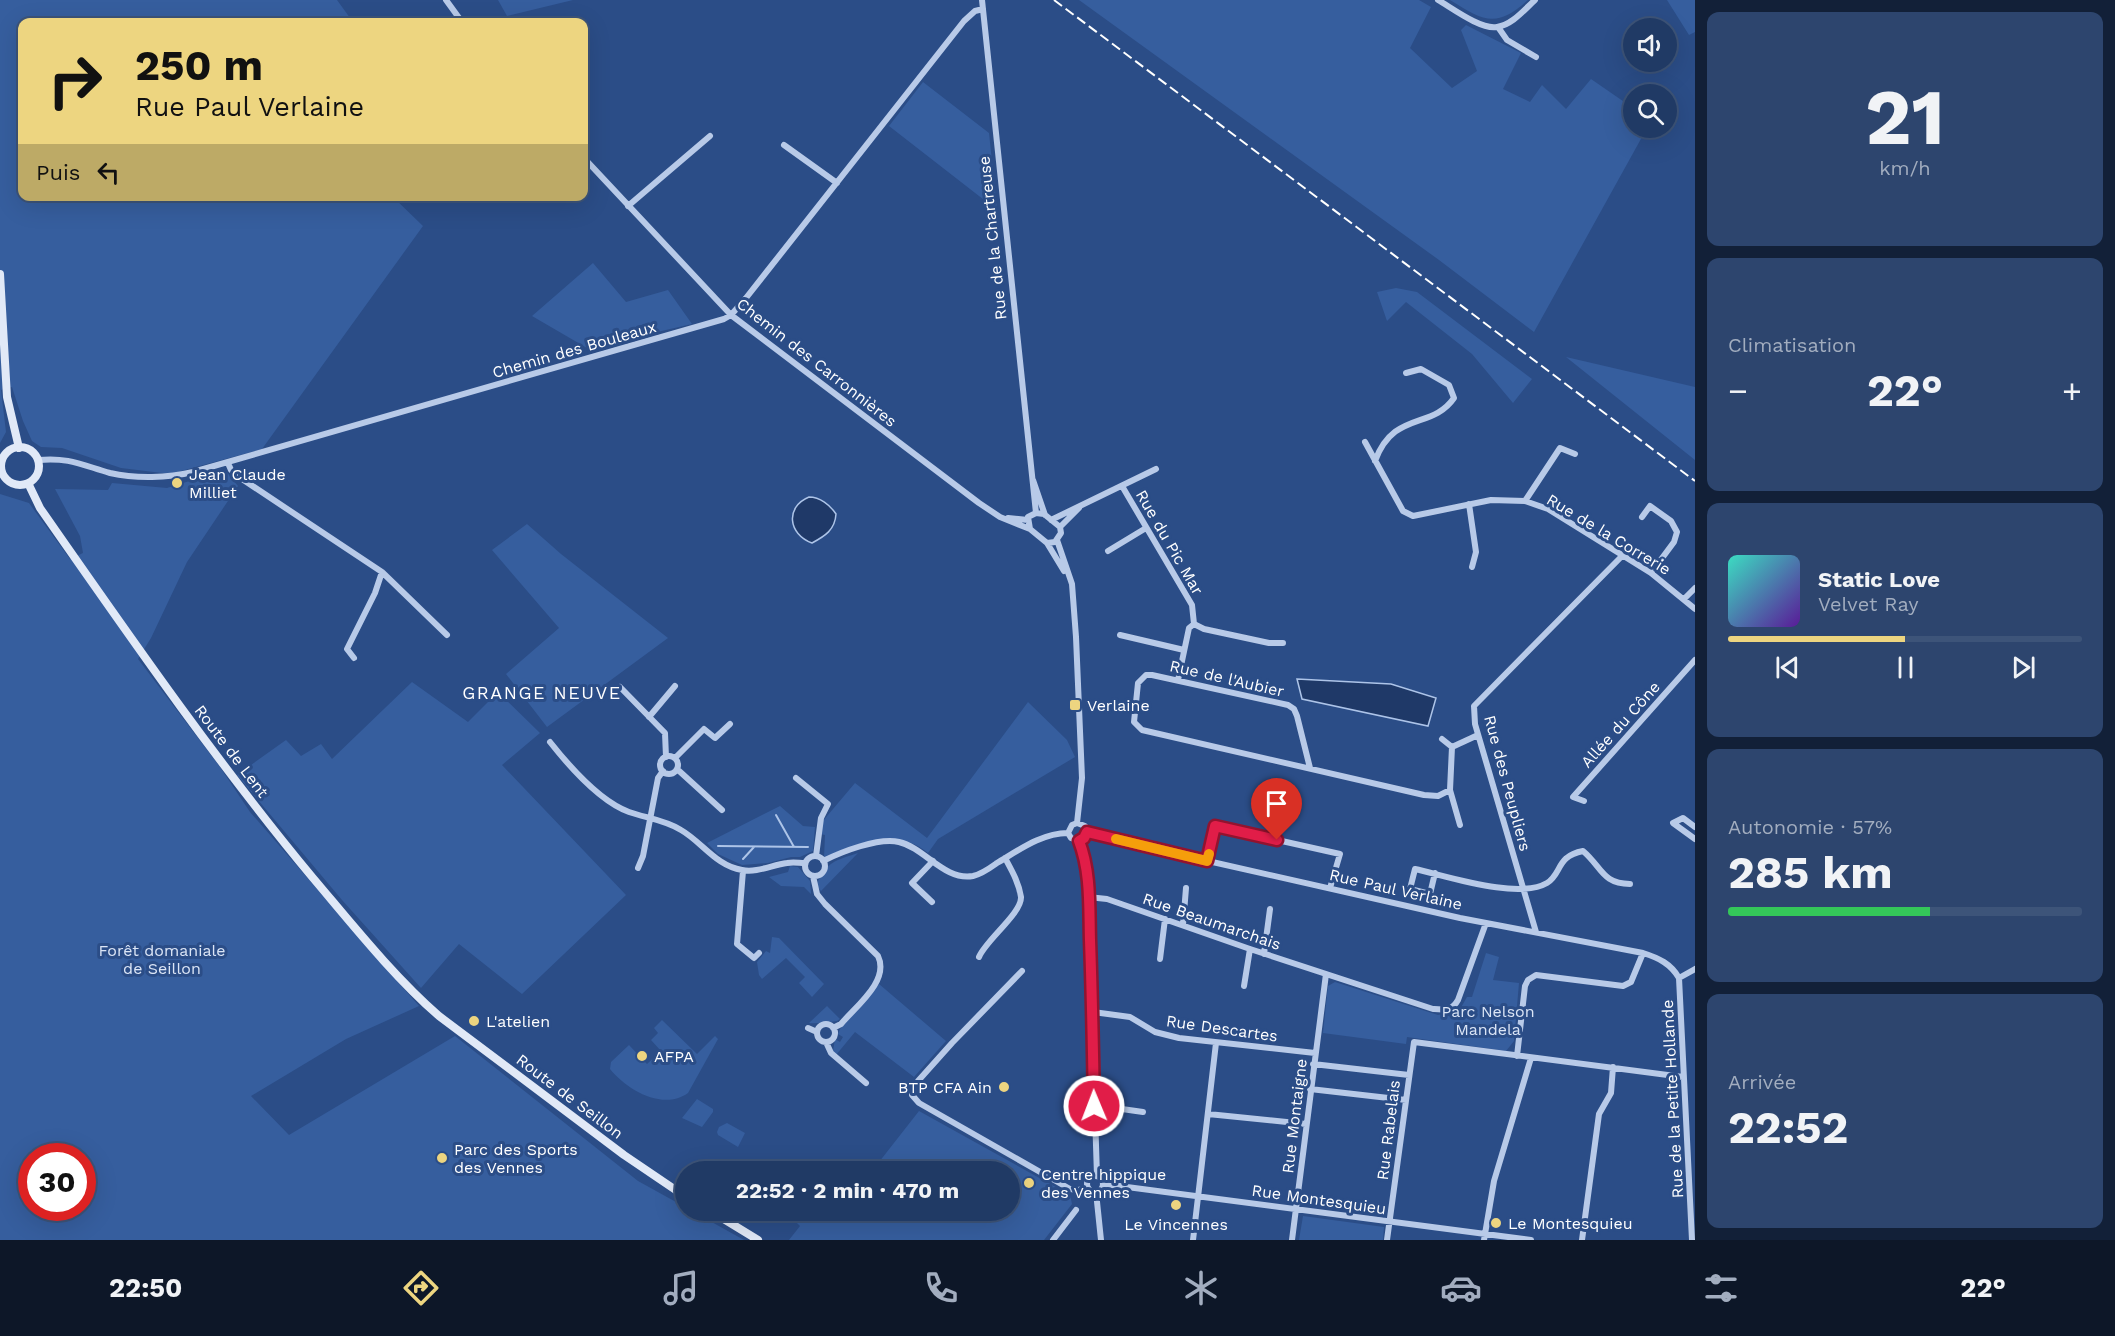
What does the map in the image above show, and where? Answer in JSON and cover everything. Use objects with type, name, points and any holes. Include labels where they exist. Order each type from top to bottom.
[{"type":"street","points":[[446,0],[459,18]]},
{"type":"street","name":"Rue de la Chartreuse","points":[[982,0],[1030,474],[1036,513]]},
{"type":"street","points":[[1438,0],[1485,27],[1498,27],[1514,19],[1535,0]]},
{"type":"street","name":"Chemin des Bouleaux","points":[[38,460],[69,459],[113,474],[160,477],[179,475],[228,463],[703,326],[731,315],[964,21],[975,11],[983,9]]},
{"type":"street","points":[[1498,27],[1507,40],[1536,57]]},
{"type":"street","points":[[628,206],[710,136]]},
{"type":"street","points":[[784,145],[837,183]]},
{"type":"street","name":"Chemin des Carronnières","points":[[588,162],[731,315],[975,500],[1000,517],[1030,529]]},
{"type":"street","points":[[0,274],[7,397],[19,448]]},
{"type":"street","points":[[1375,461],[1381,447],[1391,434],[1404,425],[1447,408],[1454,398],[1449,385],[1420,369],[1406,373]]},
{"type":"street","name":"Rue de la Correrie","points":[[1365,442],[1403,511],[1413,516],[1491,500],[1525,501],[1548,509],[1652,573],[1695,609]]},
{"type":"street","points":[[19,448],[30,451],[38,460],[36,476],[28,483],[16,485],[11,483],[6,479],[1,468],[6,454],[19,448]]},
{"type":"street","points":[[1525,501],[1560,448],[1575,454]]},
{"type":"street","points":[[228,463],[231,470],[242,480],[382,572],[447,635]]},
{"type":"street","points":[[1051,520],[1156,469]]},
{"type":"street","name":"Rue de la Chartreuse","points":[[1030,474],[1045,515]]},
{"type":"street","name":"Route de Lent","points":[[28,483],[40,508],[149,665],[240,789],[340,910],[416,995],[439,1016]]},
{"type":"street","name":"Rue du Pic Mar","points":[[1122,486],[1192,605],[1194,624]]},
{"type":"street","points":[[1060,527],[1084,504]]},
{"type":"street","points":[[1469,504],[1476,552],[1472,567]]},
{"type":"street","points":[[1642,517],[1650,506],[1671,521],[1677,532],[1674,542],[1652,573]]},
{"type":"street","points":[[1047,543],[1057,540],[1061,533],[1060,527],[1045,515],[1036,513],[1030,515],[1028,520],[1030,529],[1047,543],[1072,584]]},
{"type":"street","name":"Chemin des Carronnières","points":[[1000,517],[1028,520]]},
{"type":"street","points":[[1108,551],[1146,528]]},
{"type":"street","points":[[1057,540],[1072,584],[1082,751],[1082,796],[1077,823]]},
{"type":"street","name":"Rue des Peupliers","points":[[1536,932],[1478,735],[1474,706],[1623,555]]},
{"type":"street","points":[[354,658],[347,649],[375,593],[382,572]]},
{"type":"street","points":[[1684,599],[1695,588]]},
{"type":"street","points":[[1178,680],[1189,628],[1194,624],[1204,629],[1269,643],[1283,643]]},
{"type":"street","points":[[1120,635],[1184,650]]},
{"type":"street","name":"Allée du Cône","points":[[1584,801],[1573,796],[1695,660]]},
{"type":"street","name":"Rue de l'Aubier","points":[[1310,768],[1294,709],[1288,705],[1152,675],[1141,678],[1138,682],[1134,722],[1142,730],[1424,795],[1438,796],[1450,790]]},
{"type":"street","points":[[649,717],[675,686]]},
{"type":"street","points":[[620,687],[665,733],[666,757],[661,762],[663,771],[658,778],[638,868]]},
{"type":"street","points":[[675,758],[704,729],[715,738],[729,724]]},
{"type":"street","points":[[1452,747],[1478,735]]},
{"type":"street","points":[[1442,739],[1452,747]]},
{"type":"street","points":[[550,742],[564,760],[608,802],[627,811],[681,829],[729,866],[743,871],[786,863],[805,863]]},
{"type":"street","points":[[1452,747],[1450,790],[1460,825]]},
{"type":"street","points":[[666,757],[675,758]]},
{"type":"street","points":[[675,758],[678,763],[677,769]]},
{"type":"street","points":[[663,771],[669,773],[677,769]]},
{"type":"street","points":[[677,769],[722,810]]},
{"type":"street","points":[[796,778],[828,804],[821,819],[816,856]]},
{"type":"street","points":[[1207,861],[1216,818]]},
{"type":"street","points":[[1695,826],[1683,818],[1673,823],[1695,839]]},
{"type":"street","points":[[1077,823],[1085,826],[1087,832],[1079,841],[1073,840],[1068,833],[1072,825],[1077,823]]},
{"type":"street","points":[[1215,826],[1340,854],[1330,888]]},
{"type":"street","name":"Rue Paul Verlaine","points":[[1087,832],[1207,861],[1485,922],[1643,953],[1665,962]]},
{"type":"street","points":[[823,861],[860,847],[891,841],[907,845],[945,870],[962,876],[973,876],[1028,844],[1046,837],[1068,833]]},
{"type":"street","points":[[1079,841],[1087,871],[1089,897],[1097,1176]]},
{"type":"street","points":[[1435,873],[1430,894],[1410,889],[1415,869],[1435,873],[1503,889],[1523,889],[1548,883],[1572,853],[1583,851],[1616,884],[1630,884]]},
{"type":"street","points":[[813,876],[824,871],[823,861],[816,856]]},
{"type":"street","points":[[816,856],[809,858],[805,863],[805,870],[813,876],[817,894],[878,956],[881,962],[877,983],[841,1024],[833,1028]]},
{"type":"street","points":[[978,957],[984,946],[1017,909],[1021,900],[1017,881],[1005,858]]},
{"type":"street","points":[[932,902],[912,882],[933,861]]},
{"type":"street","points":[[743,871],[737,944],[754,958],[759,953]]},
{"type":"street","points":[[1183,925],[1186,888]]},
{"type":"street","name":"Rue Beaumarchais","points":[[1089,897],[1107,898],[1264,954],[1433,1009],[1447,1010],[1454,1007],[1458,1000],[1485,922]]},
{"type":"street","points":[[1264,954],[1270,909]]},
{"type":"street","points":[[1160,959],[1165,919]]},
{"type":"street","points":[[1244,986],[1250,949]]},
{"type":"street","points":[[1643,953],[1631,982],[1623,986],[1536,975],[1528,980],[1525,986],[1517,1056],[1683,1077]]},
{"type":"street","name":"Rue de la Petite Hollande","points":[[1665,962],[1673,968],[1678,978],[1692,1240]]},
{"type":"street","points":[[1678,978],[1695,969]]},
{"type":"street","points":[[1022,971],[952,1043],[918,1082],[912,1095],[919,1103],[1070,1189],[1078,1190],[1088,1187]]},
{"type":"street","name":"Rue Montaigne","points":[[1292,1240],[1326,974]]},
{"type":"street","name":"Rue Descartes","points":[[1093,1012],[1130,1017],[1155,1032],[1179,1038],[1315,1053]]},
{"type":"street","name":"Route de Seillon","points":[[439,1016],[624,1155],[675,1190]]},
{"type":"street","points":[[833,1028],[825,1024],[820,1027],[817,1032],[819,1039],[826,1042],[831,1053],[866,1083]]},
{"type":"street","points":[[808,1028],[817,1032]]},
{"type":"street","points":[[826,1042],[834,1037],[833,1028]]},
{"type":"street","name":"Rue Rabelais","points":[[1387,1240],[1414,1042],[1517,1056]]},
{"type":"street","points":[[1193,1240],[1216,1043]]},
{"type":"street","points":[[1484,1237],[1494,1182],[1531,1058]]},
{"type":"street","points":[[1313,1064],[1409,1075]]},
{"type":"street","points":[[1582,1240],[1599,1114],[1611,1093],[1613,1067]]},
{"type":"street","points":[[1310,1089],[1406,1100]]},
{"type":"street","points":[[1094,1106],[1143,1112]]},
{"type":"street","points":[[1208,1114],[1306,1124]]},
{"type":"street","points":[[1088,1187],[1089,1179],[1097,1176]]},
{"type":"street","points":[[1088,1187],[1091,1191],[1096,1192],[1102,1189],[1104,1184],[1097,1176]]},
{"type":"street","name":"Rue Montesquieu","points":[[1104,1184],[1296,1208],[1484,1237],[1531,1240]]},
{"type":"street","points":[[1096,1192],[1101,1240]]},
{"type":"street","points":[[1053,1240],[1076,1210]]},
{"type":"street","points":[[727,1221],[758,1240]]},
{"type":"green space","points":[[0,0],[337,0],[350,18],[18,18],[18,201],[397,201],[423,226],[262,449],[170,474],[121,468],[62,448],[41,447],[32,441],[12,387],[1,390],[6,432],[0,443]]},
{"type":"green space","points":[[498,0],[573,0],[507,16]]},
{"type":"green space","points":[[1079,0],[1419,0],[1431,7],[1410,48],[1452,88],[1477,71],[1461,30],[1466,25],[1521,53],[1503,89],[1530,102],[1542,85],[1566,109],[1591,79],[1623,101],[1623,138],[1641,138],[1534,332],[1439,260]]},
{"type":"green space","points":[[1450,0],[1528,0],[1507,15],[1490,19],[1472,13]]},
{"type":"green space","points":[[1667,0],[1695,0],[1695,32],[1689,35]]},
{"type":"green space","points":[[923,82],[989,133],[997,210],[889,126]]},
{"type":"green space","points":[[593,263],[626,302],[668,290],[692,324],[587,348],[532,316]]},
{"type":"green space","points":[[1396,288],[1417,292],[1532,379],[1513,403],[1472,354],[1406,302],[1387,321],[1377,292]]},
{"type":"green space","points":[[1566,357],[1695,387],[1695,460]]},
{"type":"green space","name":"Forêt domaniale de Seillon","points":[[225,470],[238,486],[187,562],[151,638],[138,659],[220,767],[250,812],[419,1006],[346,1039],[251,1096],[289,1135],[455,1036],[638,1181],[675,1201],[675,1221],[710,1221],[744,1240],[0,1240],[0,494],[29,503],[70,559],[83,553],[80,536],[55,489],[108,490],[112,483],[167,488]]},
{"type":"green space","points":[[527,524],[561,554],[668,638],[547,727],[506,674],[559,628],[492,550]]},
{"type":"green space","points":[[412,682],[468,722],[498,692],[540,733],[502,765],[626,895],[522,994],[459,944],[421,988],[342,900],[237,775],[286,740],[301,756],[321,744],[332,759]]},
{"type":"green space","points":[[1028,702],[1067,740],[1075,757],[938,839],[928,853],[915,845],[890,839],[864,843],[824,857],[825,835],[820,834],[822,822],[855,783],[927,838]]},
{"type":"green space","points":[[780,806],[803,826],[815,827],[813,851],[800,857],[742,865],[718,854],[707,843]]},
{"type":"green space","points":[[858,853],[821,891],[816,885],[828,866],[837,860]]},
{"type":"green space","points":[[790,866],[798,867],[810,881],[811,894],[804,887],[781,886],[769,877],[788,872]]},
{"type":"green space","points":[[772,937],[779,938],[824,984],[812,997],[799,983],[805,977],[786,958],[762,979],[759,975],[757,962],[766,951],[770,953]]},
{"type":"green space","name":"Parc Nelson Mandela","points":[[1486,953],[1499,957],[1493,980],[1519,983],[1514,1041],[1506,1051],[1407,1037],[1406,1044],[1323,1033],[1328,986],[1335,982],[1438,1015],[1459,1011],[1467,997],[1472,997]]},
{"type":"green space","points":[[879,984],[946,1041],[914,1077],[855,1032],[836,1055],[833,1051],[835,1039],[840,1042],[843,1037],[838,1034],[840,1029]]},
{"type":"green space","points":[[827,1006],[840,1019],[809,1023]]},
{"type":"green space","points":[[662,1020],[697,1054],[715,1036],[718,1039],[688,1093],[668,1100],[646,1096],[636,1091],[610,1069],[611,1062],[629,1045],[647,1064],[661,1051],[651,1040],[658,1033],[654,1028]]},
{"type":"green space","points":[[697,1099],[713,1109],[702,1127],[682,1118]]},
{"type":"green space","name":"Centre hippique des Vennes","points":[[919,1111],[1009,1161],[880,1161]]},
{"type":"green space","points":[[727,1123],[745,1133],[738,1147],[718,1135],[719,1127]]},
{"type":"green space","name":"Centre hippique des Vennes","points":[[1020,1167],[1070,1195],[1072,1204],[1044,1240],[789,1240],[800,1226],[797,1223],[799,1221],[1020,1221]]},
{"type":"green space","points":[[1303,1216],[1384,1227],[1383,1240],[1299,1240]]},
{"type":"shaded area","points":[[809,497],[824,502],[836,514],[834,524],[828,532],[812,543],[798,533],[792,520],[796,507]]},
{"type":"shaded area","points":[[1297,679],[1391,684],[1436,698],[1428,726],[1302,699]]},
{"type":"waterway","points":[[776,815],[794,847]]},
{"type":"waterway","points":[[718,846],[808,847]]},
{"type":"waterway","points":[[743,859],[754,847]]},
{"type":"railway","points":[[1054,0],[1695,481]]},
{"type":"slow traffic","points":[[1116,839],[1207,861],[1209,854]]},
{"type":"place","name":"Jean Claude Milliet","points":[[177,483]]},
{"type":"place","name":"Verlaine","points":[[1075,705]]},
{"type":"place","name":"L'atelien","points":[[474,1021]]},
{"type":"place","name":"AFPA","points":[[642,1056]]},
{"type":"place","name":"BTP CFA Ain","points":[[1004,1087]]},
{"type":"place","name":"Parc des Sports des Vennes","points":[[442,1158]]},
{"type":"place","name":"Centre hippique des Vennes","points":[[1029,1183]]},
{"type":"place","name":"Le Vincennes","points":[[1176,1205]]},
{"type":"place","name":"Le Montesquieu","points":[[1496,1223]]},
{"type":"district","name":"GRANGE NEUVE","points":[[542,693]]},
{"type":"route","points":[[1094,1106],[1089,897],[1087,871],[1079,841],[1087,832],[1207,861],[1215,826],[1277,840]]}]
